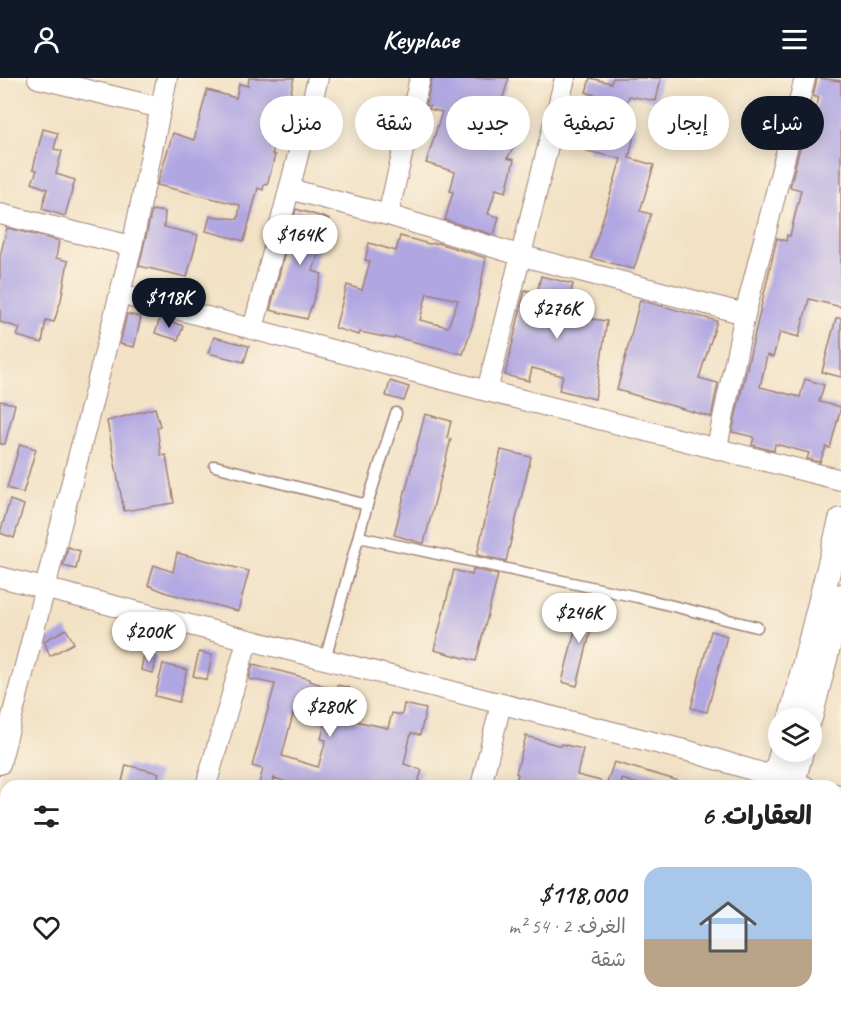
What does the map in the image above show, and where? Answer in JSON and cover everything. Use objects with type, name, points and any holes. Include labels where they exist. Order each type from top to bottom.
[{"type":"street","points":[[38,78],[160,108]]},
{"type":"street","points":[[0,764],[132,246],[167,78]]},
{"type":"street","points":[[253,329],[318,78]]},
{"type":"street","points":[[388,215],[420,78]]},
{"type":"street","points":[[487,391],[519,255],[565,78]]},
{"type":"street","points":[[717,447],[746,314],[805,78]]},
{"type":"street","points":[[289,189],[388,215],[519,255],[746,314]]},
{"type":"street","points":[[0,214],[132,246]]},
{"type":"street","points":[[120,294],[487,391],[841,480]]},
{"type":"street","points":[[794,708],[841,520]]},
{"type":"street","points":[[0,577],[692,752],[775,780]]},
{"type":"street","points":[[813,708],[841,596]]},
{"type":"street","points":[[208,780],[247,641]]},
{"type":"street","points":[[482,780],[501,704]]},
{"type":"street","points":[[784,762],[786,780]]},
{"type":"street","points":[[789,780],[797,762]]},
{"type":"lane","points":[[325,660],[367,505],[396,413]]},
{"type":"lane","points":[[215,466],[367,505]]},
{"type":"lane","points":[[359,537],[637,597],[757,627]]},
{"type":"building","points":[[249,78],[294,78],[290,96],[260,96],[260,150],[273,150],[272,154],[275,155],[267,185],[264,184],[263,190],[258,188],[244,241],[206,231],[210,216],[238,219],[240,205],[157,185],[173,133],[194,140],[207,90],[236,98],[239,84],[248,86]]},
{"type":"building","points":[[432,78],[509,78],[503,96],[446,96],[446,150],[512,150],[507,158],[514,160],[506,192],[496,189],[488,214],[499,217],[494,235],[445,220],[453,192],[450,191],[455,172],[426,163],[430,150],[434,150],[434,138],[442,112],[434,110],[434,96],[428,96]]},
{"type":"building","points":[[590,78],[611,83],[613,78],[661,78],[657,96],[648,96],[648,100],[636,96],[597,96],[586,92]]},
{"type":"building","points":[[817,78],[841,81],[841,307],[809,299],[799,337],[780,332],[773,357],[767,355],[760,387],[800,397],[805,379],[824,385],[819,402],[841,407],[830,448],[826,447],[820,462],[807,459],[809,453],[775,444],[774,451],[752,445],[754,437],[732,432],[777,238],[786,241],[787,235],[790,236],[801,190],[790,187],[799,150],[824,150],[824,96],[813,96]]},
{"type":"building","points":[[43,129],[58,133],[54,149],[62,151],[56,174],[75,180],[65,216],[42,209],[47,189],[32,183],[37,170],[33,169]]},
{"type":"building","points":[[631,150],[629,158],[654,165],[640,211],[651,214],[634,269],[591,258],[621,159],[587,151]]},
{"type":"building","points":[[296,209],[329,219],[313,271],[322,274],[307,319],[270,310]]},
{"type":"building","points":[[152,210],[165,212],[164,227],[198,235],[187,277],[139,266]]},
{"type":"building","points":[[7,228],[59,241],[56,258],[68,261],[61,300],[54,322],[46,320],[42,343],[17,336],[20,328],[0,322],[0,256]]},
{"type":"building","points":[[400,236],[429,244],[438,243],[486,258],[474,320],[463,354],[395,337],[394,339],[360,332],[359,335],[335,328],[347,285],[362,290],[370,261],[365,260],[369,243],[396,251]],"holes":[[[427,293],[458,300],[448,327],[420,320]]]},
{"type":"building","points":[[541,276],[573,284],[565,316],[607,321],[595,399],[559,390],[563,376],[532,368],[529,381],[505,375],[525,290],[537,293]]},
{"type":"building","points":[[640,300],[717,321],[699,378],[718,383],[711,417],[617,390]]},
{"type":"building","points":[[127,314],[141,317],[134,347],[120,344]]},
{"type":"building","points":[[160,318],[183,326],[178,340],[155,333]]},
{"type":"building","points":[[836,318],[841,318],[841,377],[822,372]]},
{"type":"building","points":[[214,337],[249,346],[244,362],[208,353]]},
{"type":"building","points":[[390,381],[409,387],[404,401],[386,396]]},
{"type":"building","points":[[0,401],[15,404],[5,444],[0,444]]},
{"type":"building","points":[[155,408],[160,426],[157,427],[161,456],[166,455],[174,503],[124,511],[107,421]]},
{"type":"building","points":[[425,414],[451,421],[447,438],[451,439],[424,543],[422,543],[394,535]]},
{"type":"building","points":[[20,444],[36,449],[23,493],[7,488]]},
{"type":"building","points":[[501,450],[531,457],[506,561],[477,555]]},
{"type":"building","points":[[10,500],[24,505],[14,538],[0,533]]},
{"type":"building","points":[[68,547],[80,551],[76,569],[63,566]]},
{"type":"building","points":[[177,553],[249,571],[238,611],[167,593],[148,585],[154,565],[173,572]]},
{"type":"building","points":[[473,569],[498,575],[476,661],[434,650],[454,570],[472,575]]},
{"type":"building","points":[[582,602],[597,605],[577,686],[562,682]]},
{"type":"building","points":[[66,629],[74,643],[50,656],[44,641]]},
{"type":"building","points":[[711,631],[727,636],[707,712],[691,708]]},
{"type":"building","points":[[199,652],[212,655],[207,680],[193,676]]},
{"type":"building","points":[[144,654],[157,657],[153,673],[141,670]]},
{"type":"building","points":[[163,664],[187,670],[179,702],[155,696]]},
{"type":"building","points":[[253,664],[310,679],[310,681],[336,690],[337,685],[350,688],[346,705],[352,706],[349,718],[355,721],[388,728],[392,713],[402,715],[404,704],[426,709],[420,735],[411,733],[404,764],[422,770],[419,780],[280,780],[274,778],[274,780],[260,780],[263,769],[252,766],[275,684],[249,679]],"holes":[[[293,714],[325,723],[321,739],[326,740],[318,767],[282,756]]]},
{"type":"building","points":[[526,736],[561,746],[561,744],[583,749],[577,775],[597,780],[516,780],[518,774],[516,773]]},
{"type":"building","points":[[614,762],[676,780],[622,779],[608,780]]},
{"type":"building","points":[[126,765],[159,773],[157,780],[122,780]]}]
